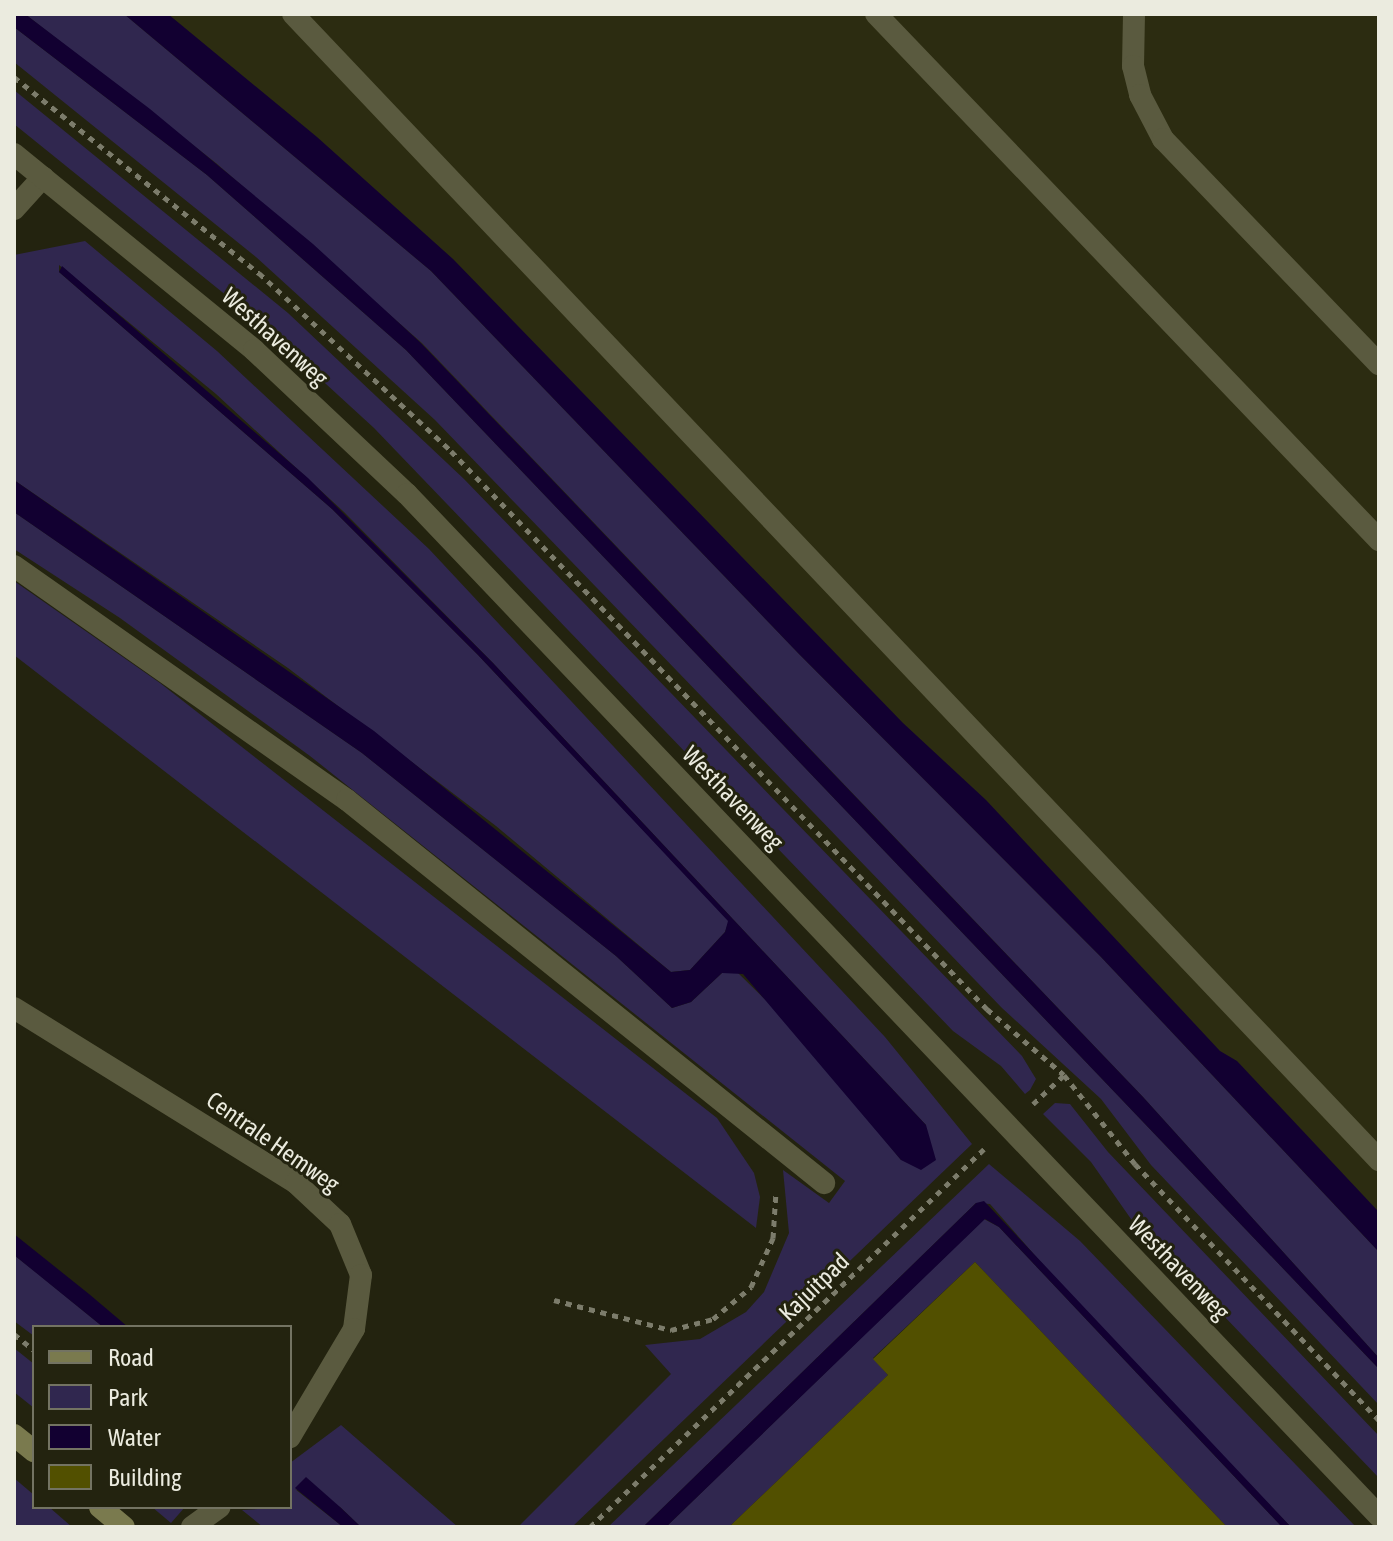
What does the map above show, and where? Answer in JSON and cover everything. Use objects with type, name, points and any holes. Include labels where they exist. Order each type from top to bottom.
[{"type":"main road","points":[[14,1435],[32,1449]]},
{"type":"main road","points":[[102,1509],[124,1527]]},
{"type":"street","points":[[293,14],[1379,1160]]},
{"type":"street","points":[[876,14],[1379,540]]},
{"type":"street","points":[[1134,14],[1133,66],[1140,95],[1163,139],[1379,364]]},
{"type":"street","name":"Westhavenweg","points":[[14,154],[254,350],[407,494],[1379,1516]]},
{"type":"street","points":[[14,209],[43,177]]},
{"type":"street","points":[[14,566],[347,800],[824,1183]]},
{"type":"street","name":"Centrale Hemweg","points":[[14,1008],[296,1183],[340,1224],[361,1275],[354,1329],[292,1434]]},
{"type":"street","points":[[192,1527],[217,1509]]},
{"type":"path","name":"Westhavenweg","points":[[14,77],[207,230],[362,366],[538,539],[987,1009],[1064,1075],[1135,1164],[1379,1420]]},
{"type":"path","name":"Kajuitpad","points":[[590,1527],[1064,1075]]},
{"type":"path","points":[[554,1300],[671,1330],[713,1319],[751,1287],[763,1262],[778,1212],[776,1185]]},
{"type":"path","points":[[14,1334],[32,1348]]},
{"type":"shaded area","points":[[38,14],[1379,14],[1379,1330],[615,531]]},
{"type":"green space","points":[[25,14],[124,14],[431,271],[798,653],[1101,957],[1379,1252],[1379,1358],[1143,1097],[422,343],[216,163]]},
{"type":"green space","points":[[14,27],[207,175],[406,350],[1379,1369],[1379,1405],[1151,1165],[1101,1099],[1002,1008],[435,420],[256,257],[14,62]]},
{"type":"green space","points":[[14,90],[288,313],[464,479],[1022,1056],[1036,1079],[1030,1090],[1025,1094],[1001,1066],[953,1031],[374,428],[253,317],[14,124]]},
{"type":"green space","points":[[85,241],[217,351],[429,549],[885,1037],[972,1144],[572,1527],[518,1527],[671,1374],[645,1345],[700,1339],[746,1312],[764,1292],[789,1233],[783,1170],[829,1203],[845,1181],[310,756],[120,618],[14,549],[14,512],[362,753],[616,956],[672,1008],[691,1002],[722,973],[736,971],[789,1023],[901,1160],[926,1125],[493,663],[344,512],[216,394],[59,265],[59,272],[332,509],[478,655],[729,921],[725,932],[690,970],[671,972],[496,826],[288,668],[14,480],[14,255]]},
{"type":"green space","points":[[14,581],[160,683],[717,1118],[754,1173],[760,1197],[756,1228],[14,655]]},
{"type":"green space","points":[[1055,1103],[1070,1104],[1108,1152],[1379,1436],[1379,1478],[1131,1219],[1091,1162],[1043,1114]]},
{"type":"green space","points":[[989,1164],[1080,1241],[1356,1527],[1291,1527],[1095,1324],[990,1204],[976,1203],[643,1527],[608,1527]]},
{"type":"green space","points":[[984,1219],[999,1227],[1282,1527],[1227,1527],[975,1262],[873,1358],[888,1375],[729,1527],[666,1527]]},
{"type":"green space","points":[[14,1255],[101,1325],[32,1325],[32,1334],[14,1321]]},
{"type":"green space","points":[[14,1348],[32,1362],[32,1406],[14,1392]]},
{"type":"green space","points":[[341,1425],[458,1527],[361,1527],[340,1507],[295,1489],[343,1527],[263,1527],[242,1510],[292,1509],[292,1462]]},
{"type":"green space","points":[[14,1478],[32,1493],[32,1509],[51,1509],[72,1527],[14,1527]]},
{"type":"green space","points":[[154,1509],[183,1509],[171,1523]]},
{"type":"water","points":[[14,14],[25,14],[150,109],[313,244],[421,343],[1143,1097],[1379,1358],[1379,1369],[406,350],[207,175],[14,27]]},
{"type":"water","points":[[124,14],[168,14],[317,137],[453,259],[903,723],[986,800],[1220,1051],[1237,1061],[1377,1210],[1379,1252],[1101,957],[798,653],[431,271]]},
{"type":"water","points":[[62,266],[308,478],[493,663],[926,1125],[936,1160],[921,1170],[901,1160],[743,974],[722,973],[691,1002],[672,1008],[616,956],[362,753],[14,512],[14,480],[374,731],[671,972],[690,970],[725,932],[728,921],[478,655],[332,509],[59,272]]},
{"type":"water","points":[[984,1201],[1291,1527],[1282,1527],[999,1227],[985,1219],[666,1527],[643,1527],[976,1203]]},
{"type":"water","points":[[14,1234],[126,1325],[101,1325],[14,1255]]},
{"type":"water","points":[[306,1477],[361,1527],[343,1527],[295,1488]]},
{"type":"building","points":[[975,1262],[1227,1527],[729,1527],[888,1375],[873,1359]]}]
